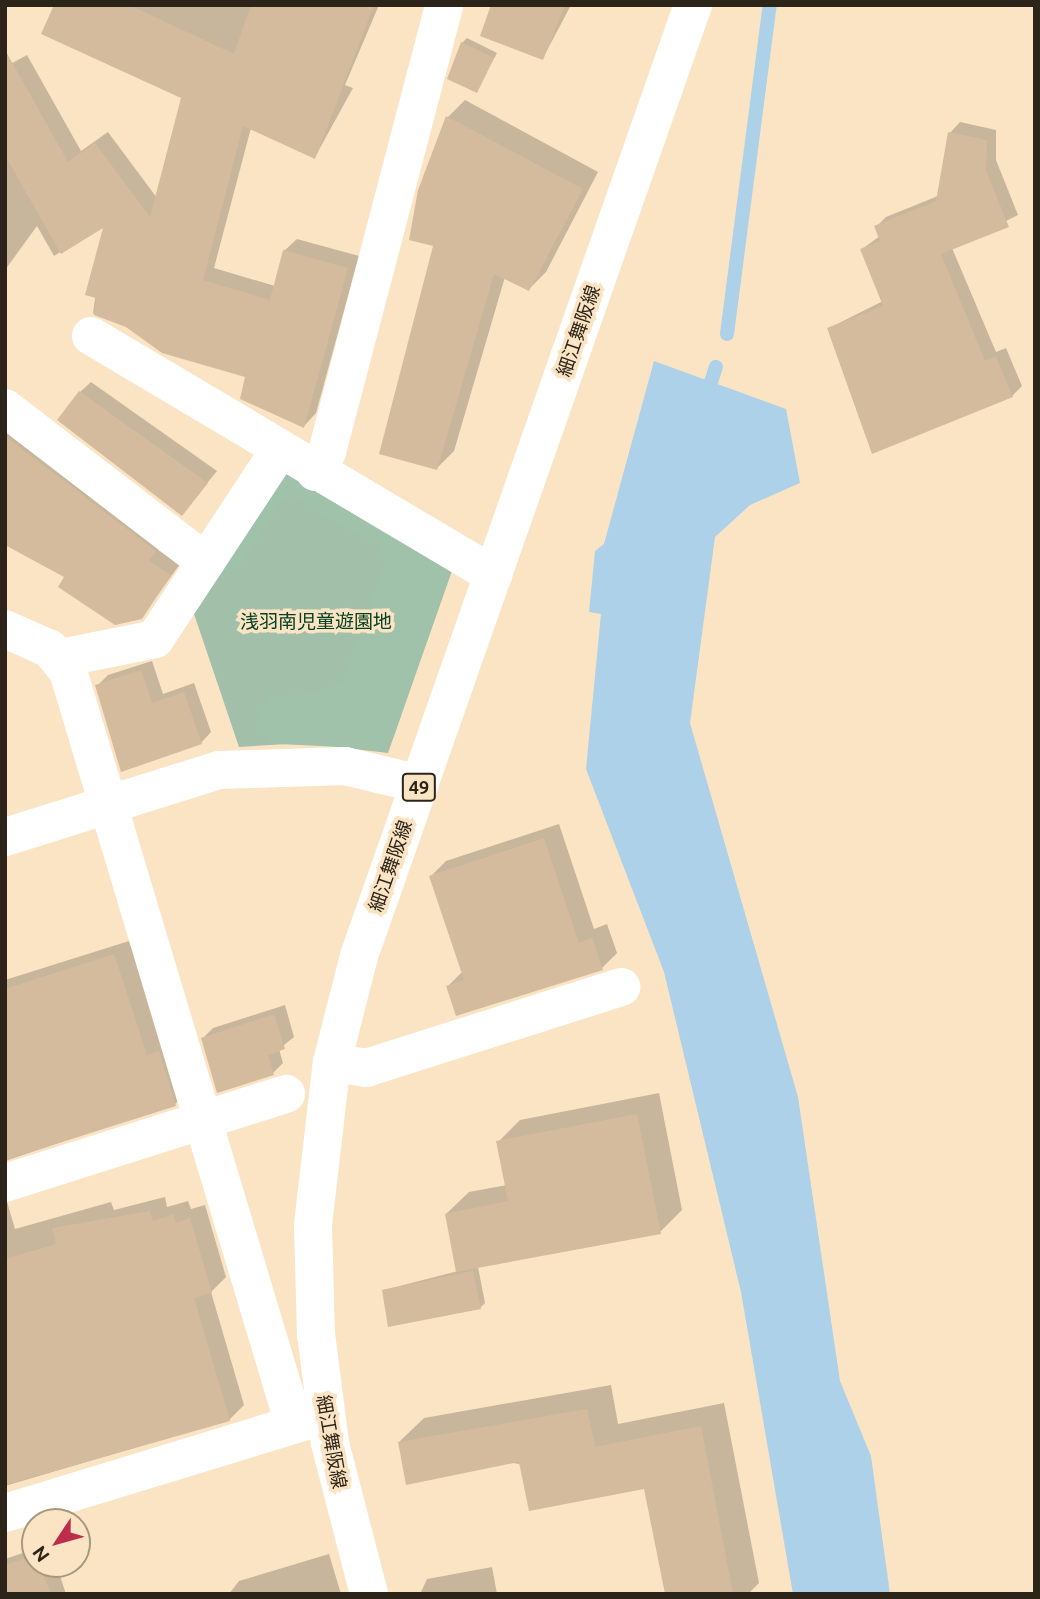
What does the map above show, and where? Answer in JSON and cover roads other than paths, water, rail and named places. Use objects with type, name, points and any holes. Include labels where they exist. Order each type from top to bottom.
[{"type":"street","points":[[315,472],[327,452],[444,5]]},
{"type":"street","name":"細江舞阪線","points":[[369,1594],[309,1419],[313,1225],[332,1062],[359,956],[693,5]]},
{"type":"street","points":[[91,336],[279,451],[493,575]]},
{"type":"street","points":[[5,408],[206,562]]},
{"type":"street","points":[[5,629],[61,658],[155,639],[279,451]]},
{"type":"street","points":[[5,1513],[309,1419],[202,1120],[61,658]]},
{"type":"street","points":[[5,836],[178,778],[260,765],[345,766],[420,785]]},
{"type":"street","points":[[332,1062],[366,1068],[621,987]]},
{"type":"street","points":[[5,1183],[286,1094]]},
{"type":"water","points":[[654,361],[786,409],[800,483],[750,505],[715,537],[690,723],[798,1097],[840,1381],[871,1456],[890,1594],[793,1594],[741,1292],[664,972],[586,769],[601,614],[589,612],[595,551],[604,544]]},
{"type":"waterway","points":[[727,334],[770,5]]},
{"type":"waterway","points":[[711,382],[716,367]]},
{"type":"park label","name":"浅羽南児童遊園地","points":[[316,622]]}]
